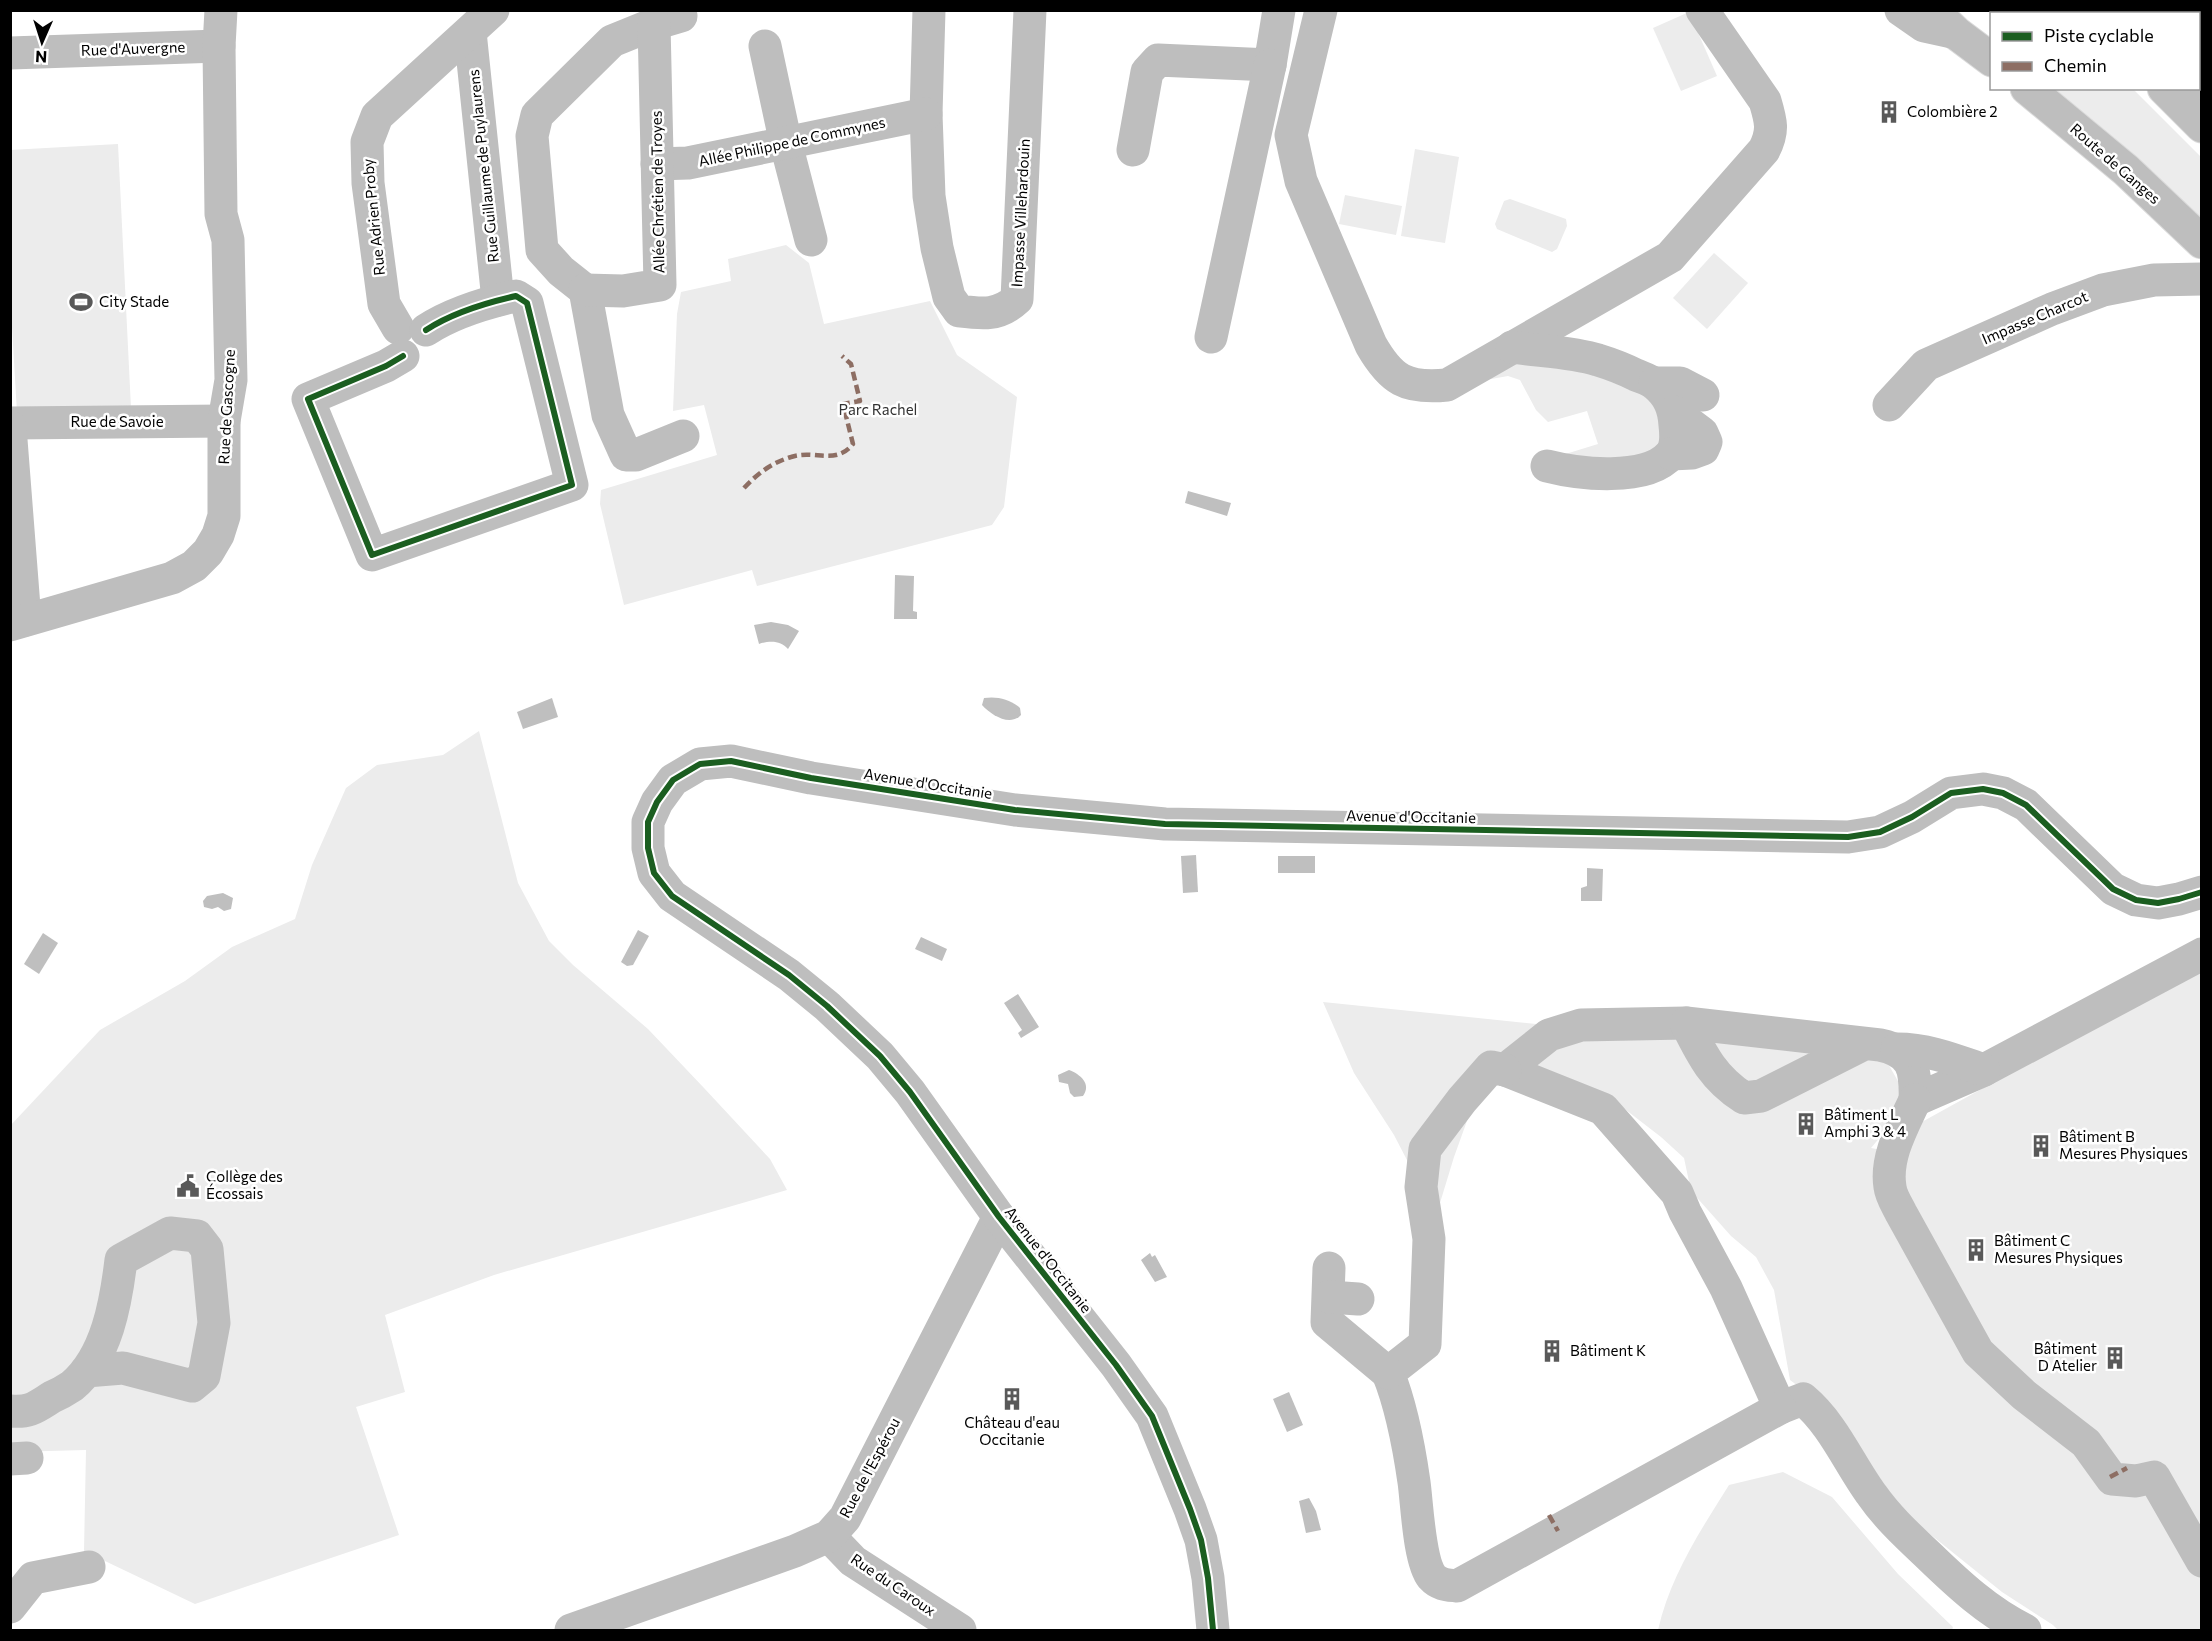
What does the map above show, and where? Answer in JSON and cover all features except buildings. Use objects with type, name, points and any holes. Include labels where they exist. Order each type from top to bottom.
[{"type":"street","name":"Rue de Gascogne","points":[[18,622],[172,578],[194,566],[208,552],[218,535],[224,516],[224,422],[231,380],[228,240],[221,214],[219,46],[221,10]]},
{"type":"street","name":"Impasse Villehardouin","points":[[929,10],[926,114],[929,196],[937,248],[949,297],[960,311],[983,314],[1007,308],[1017,298],[1030,10]]},
{"type":"street","points":[[1211,337],[1270,66],[1279,10]]},
{"type":"street","points":[[1322,10],[1291,135],[1301,181],[1371,345],[1382,364],[1394,377],[1411,385],[1431,387],[1447,385],[1670,257],[1764,150],[1771,137],[1770,117],[1765,101],[1702,10]]},
{"type":"street","points":[[1901,10],[1924,26],[1956,33]]},
{"type":"street","points":[[1932,10],[1956,33],[1990,58]]},
{"type":"street","points":[[681,15],[612,41],[537,115],[532,136],[543,250],[561,271],[585,291],[608,416],[626,455],[636,455],[683,436]]},
{"type":"street","name":"Allée Chrétien de Troyes","points":[[585,291],[622,291],[660,285],[657,164],[681,15]]},
{"type":"street","name":"Rue Guillaume de Puylaurens","points":[[481,21],[498,300]]},
{"type":"street","name":"Rue Adrien Proby","points":[[409,338],[384,304],[368,183],[367,141],[377,116],[481,21]]},
{"type":"street","name":"Rue d'Auvergne","points":[[10,53],[219,46]]},
{"type":"street","points":[[765,46],[786,144],[811,240]]},
{"type":"street","points":[[1133,150],[1147,72],[1158,60],[1270,66]]},
{"type":"street","name":"Route de Ganges","points":[[2029,90],[2126,170],[2202,242]]},
{"type":"street","points":[[2166,90],[2202,126]]},
{"type":"street","points":[[2190,90],[2202,102]]},
{"type":"street","name":"Allée Philippe de Commynes","points":[[657,164],[688,164],[926,114]]},
{"type":"street","name":"Impasse Charcot","points":[[1889,405],[1926,365],[2052,309],[2103,290],[2154,280],[2202,279]]},
{"type":"street","points":[[516,296],[527,303],[572,485],[372,555],[308,399],[386,366],[409,338],[441,320],[498,300],[516,296]]},
{"type":"street","points":[[1512,347],[1596,359],[1655,383],[1680,383],[1703,394]]},
{"type":"street","points":[[1655,383],[1668,397],[1674,412],[1676,437],[1671,454]]},
{"type":"street","points":[[1547,466],[1580,472],[1626,472],[1659,463],[1671,454],[1692,453],[1703,449],[1715,440],[1674,412]]},
{"type":"street","name":"Rue de Savoie","points":[[10,425],[224,422]]},
{"type":"street","points":[[10,425],[18,622]]},
{"type":"street","name":"Avenue d'Occitanie","points":[[1214,1630],[1201,1540],[1190,1509],[1152,1416],[1116,1365],[999,1217],[910,1092],[880,1056],[827,1006],[789,975],[672,896],[654,873],[648,848],[648,822],[657,802],[673,780],[700,764],[730,761],[811,778],[1015,810],[1165,824],[1848,837],[1880,832],[1912,817],[1951,793],[1983,789],[2003,793],[2026,805],[2113,889],[2136,900],[2158,903],[2202,892]]},
{"type":"street","points":[[1915,1100],[1984,1070],[2202,954]]},
{"type":"street","points":[[1505,1070],[1550,1035],[1581,1025],[1686,1023],[1897,1049],[1917,1049],[1984,1070]]},
{"type":"street","points":[[1686,1023],[1712,1071],[1727,1087],[1744,1098],[1761,1096],[1864,1044]]},
{"type":"street","points":[[1897,1049],[1906,1056],[1913,1069],[1915,1100],[1896,1142],[1889,1171],[1890,1189],[1978,1353],[2025,1395],[2086,1443],[2112,1479],[2136,1481],[2154,1477],[2202,1561]]},
{"type":"street","points":[[1389,1373],[1425,1344],[1429,1239],[1422,1187],[1425,1149],[1462,1100],[1491,1067],[1505,1070],[1603,1109],[1677,1193],[1726,1288],[1780,1408]]},
{"type":"street","name":"Rue de l'Espérou","points":[[571,1630],[795,1551],[829,1536],[845,1518],[999,1217]]},
{"type":"street","points":[[10,1411],[27,1413],[72,1386],[86,1371],[103,1342],[118,1284],[121,1260],[170,1233],[197,1236],[207,1249],[214,1323],[204,1376],[192,1386],[123,1368],[86,1371]]},
{"type":"street","points":[[1338,1288],[1327,1322],[1389,1373],[1395,1389],[1414,1479],[1424,1557],[1432,1576],[1443,1585],[1457,1586],[1780,1408],[1803,1399],[1822,1418],[1872,1496],[1898,1526],[1966,1592],[2007,1622],[2025,1630]]},
{"type":"street","name":"Rue du Caroux","points":[[829,1536],[852,1561],[960,1630]]},
{"type":"street","points":[[10,1607],[33,1578],[89,1568]]},
{"type":"green space","points":[[1689,12],[1717,76],[1681,91],[1653,28]]},
{"type":"green space","points":[[2047,90],[2134,90],[2201,157],[2201,227]]},
{"type":"green space","points":[[118,144],[131,408],[17,413],[10,292],[10,150]]},
{"type":"green space","points":[[1415,149],[1459,157],[1445,243],[1401,236]]},
{"type":"green space","points":[[1345,195],[1402,206],[1396,235],[1339,224]]},
{"type":"green space","points":[[1510,199],[1566,219],[1567,226],[1557,249],[1552,252],[1497,229],[1495,224],[1504,201]]},
{"type":"green space","name":"Parc Rachel","points":[[786,245],[809,263],[824,324],[930,301],[957,355],[1017,397],[1004,507],[992,525],[757,586],[752,570],[624,605],[600,504],[601,490],[717,455],[704,405],[673,411],[677,314],[681,292],[731,281],[728,259]]},
{"type":"green space","points":[[1714,253],[1748,283],[1707,329],[1673,298]]},
{"type":"green space","points":[[1519,354],[1640,382],[1670,434],[1648,459],[1559,456],[1598,444],[1587,411],[1548,422],[1536,410],[1520,380],[1508,376],[1480,381]]},
{"type":"green space","points":[[479,731],[518,883],[549,941],[573,965],[648,1029],[770,1159],[787,1190],[494,1275],[385,1315],[405,1392],[356,1407],[399,1535],[195,1604],[84,1551],[86,1450],[11,1452],[10,1126],[100,1030],[185,981],[232,947],[295,919],[312,865],[346,788],[377,765],[443,755]]},
{"type":"green space","points":[[2201,968],[2201,1630],[2058,1630],[2002,1592],[1905,1514],[1835,1414],[1790,1380],[1774,1290],[1756,1257],[1731,1236],[1691,1191],[1684,1158],[1604,1093],[1490,1057],[1454,1157],[1436,1216],[1394,1135],[1354,1073],[1323,1002],[1886,1060],[1899,1083],[1898,1116],[1871,1148],[1903,1154],[1920,1123]]},
{"type":"green space","points":[[1783,1472],[1832,1497],[1898,1574],[1953,1627],[1952,1630],[1658,1630],[1663,1610],[1678,1573],[1729,1485]]},
{"type":"shaded area","points":[[1188,491],[1231,503],[1227,516],[1185,503]]},
{"type":"shaded area","points":[[895,575],[914,576],[913,611],[917,612],[917,619],[894,619]]},
{"type":"shaded area","points":[[771,622],[788,625],[799,631],[788,649],[775,642],[759,644],[754,625]]},
{"type":"shaded area","points":[[994,697],[1008,700],[1020,708],[1021,715],[1012,720],[1001,718],[982,705],[984,698]]},
{"type":"shaded area","points":[[552,698],[558,717],[523,729],[517,712]]},
{"type":"shaded area","points":[[1196,855],[1198,892],[1183,893],[1181,856]]},
{"type":"shaded area","points":[[1278,856],[1315,856],[1315,873],[1278,873]]},
{"type":"shaded area","points":[[1587,868],[1603,869],[1602,901],[1581,901],[1581,888],[1587,886]]},
{"type":"shaded area","points":[[223,893],[233,898],[231,909],[224,911],[218,907],[212,909],[204,907],[203,901],[207,896]]},
{"type":"shaded area","points":[[638,930],[649,936],[633,965],[627,966],[621,962]]},
{"type":"shaded area","points":[[43,933],[58,943],[39,974],[24,964]]},
{"type":"shaded area","points":[[921,937],[947,949],[942,961],[915,949]]},
{"type":"shaded area","points":[[1018,994],[1039,1027],[1021,1038],[1018,1033],[1022,1030],[1004,1003]]},
{"type":"shaded area","points":[[1069,1070],[1084,1080],[1086,1087],[1083,1096],[1074,1097],[1070,1093],[1068,1084],[1059,1082],[1058,1075]]},
{"type":"shaded area","points":[[1150,1253],[1152,1257],[1155,1255],[1167,1277],[1155,1282],[1141,1260]]},
{"type":"shaded area","points":[[1289,1392],[1303,1425],[1287,1432],[1273,1399]]},
{"type":"shaded area","points":[[1309,1498],[1316,1511],[1321,1530],[1306,1533],[1299,1501]]},
{"type":"marked path","points":[[744,488],[765,469],[784,459],[800,455],[832,456],[846,451],[853,444],[843,404],[860,401],[851,364],[842,356]]},
{"type":"marked path","points":[[2110,1477],[2127,1468]]},
{"type":"marked path","points":[[1549,1515],[1558,1531]]},
{"type":"cycle path","points":[[403,356],[386,366],[308,399],[372,555],[572,485],[527,303],[516,296],[493,302],[469,309],[426,330]]},
{"type":"cycle path","points":[[1213,1630],[1208,1578],[1201,1540],[1190,1509],[1152,1416],[1116,1365],[999,1217],[910,1092],[880,1056],[827,1006],[789,975],[672,896],[654,873],[648,848],[648,822],[657,802],[673,780],[700,764],[731,761],[811,778],[1015,810],[1165,824],[1848,837],[1880,832],[1912,817],[1951,793],[1983,789],[2003,793],[2026,805],[2113,889],[2136,900],[2158,903],[2202,892]]},
{"type":"place","name":"Colombière 2","points":[[1889,112]]},
{"type":"place","name":"City Stade","points":[[81,302]]},
{"type":"place","name":"Bâtiment L Amphi 3 & 4","points":[[1806,1124]]},
{"type":"place","name":"Bâtiment B Mesures Physiques","points":[[2041,1146]]},
{"type":"place","name":"Collège des Écossais","points":[[188,1186]]},
{"type":"place","name":"Bâtiment C Mesures Physiques","points":[[1976,1250]]},
{"type":"place","name":"Bâtiment K","points":[[1552,1351]]},
{"type":"place","name":"Bâtiment D Atelier","points":[[2115,1358]]},
{"type":"place","name":"Château d'eau Occitanie","points":[[1012,1399]]}]
